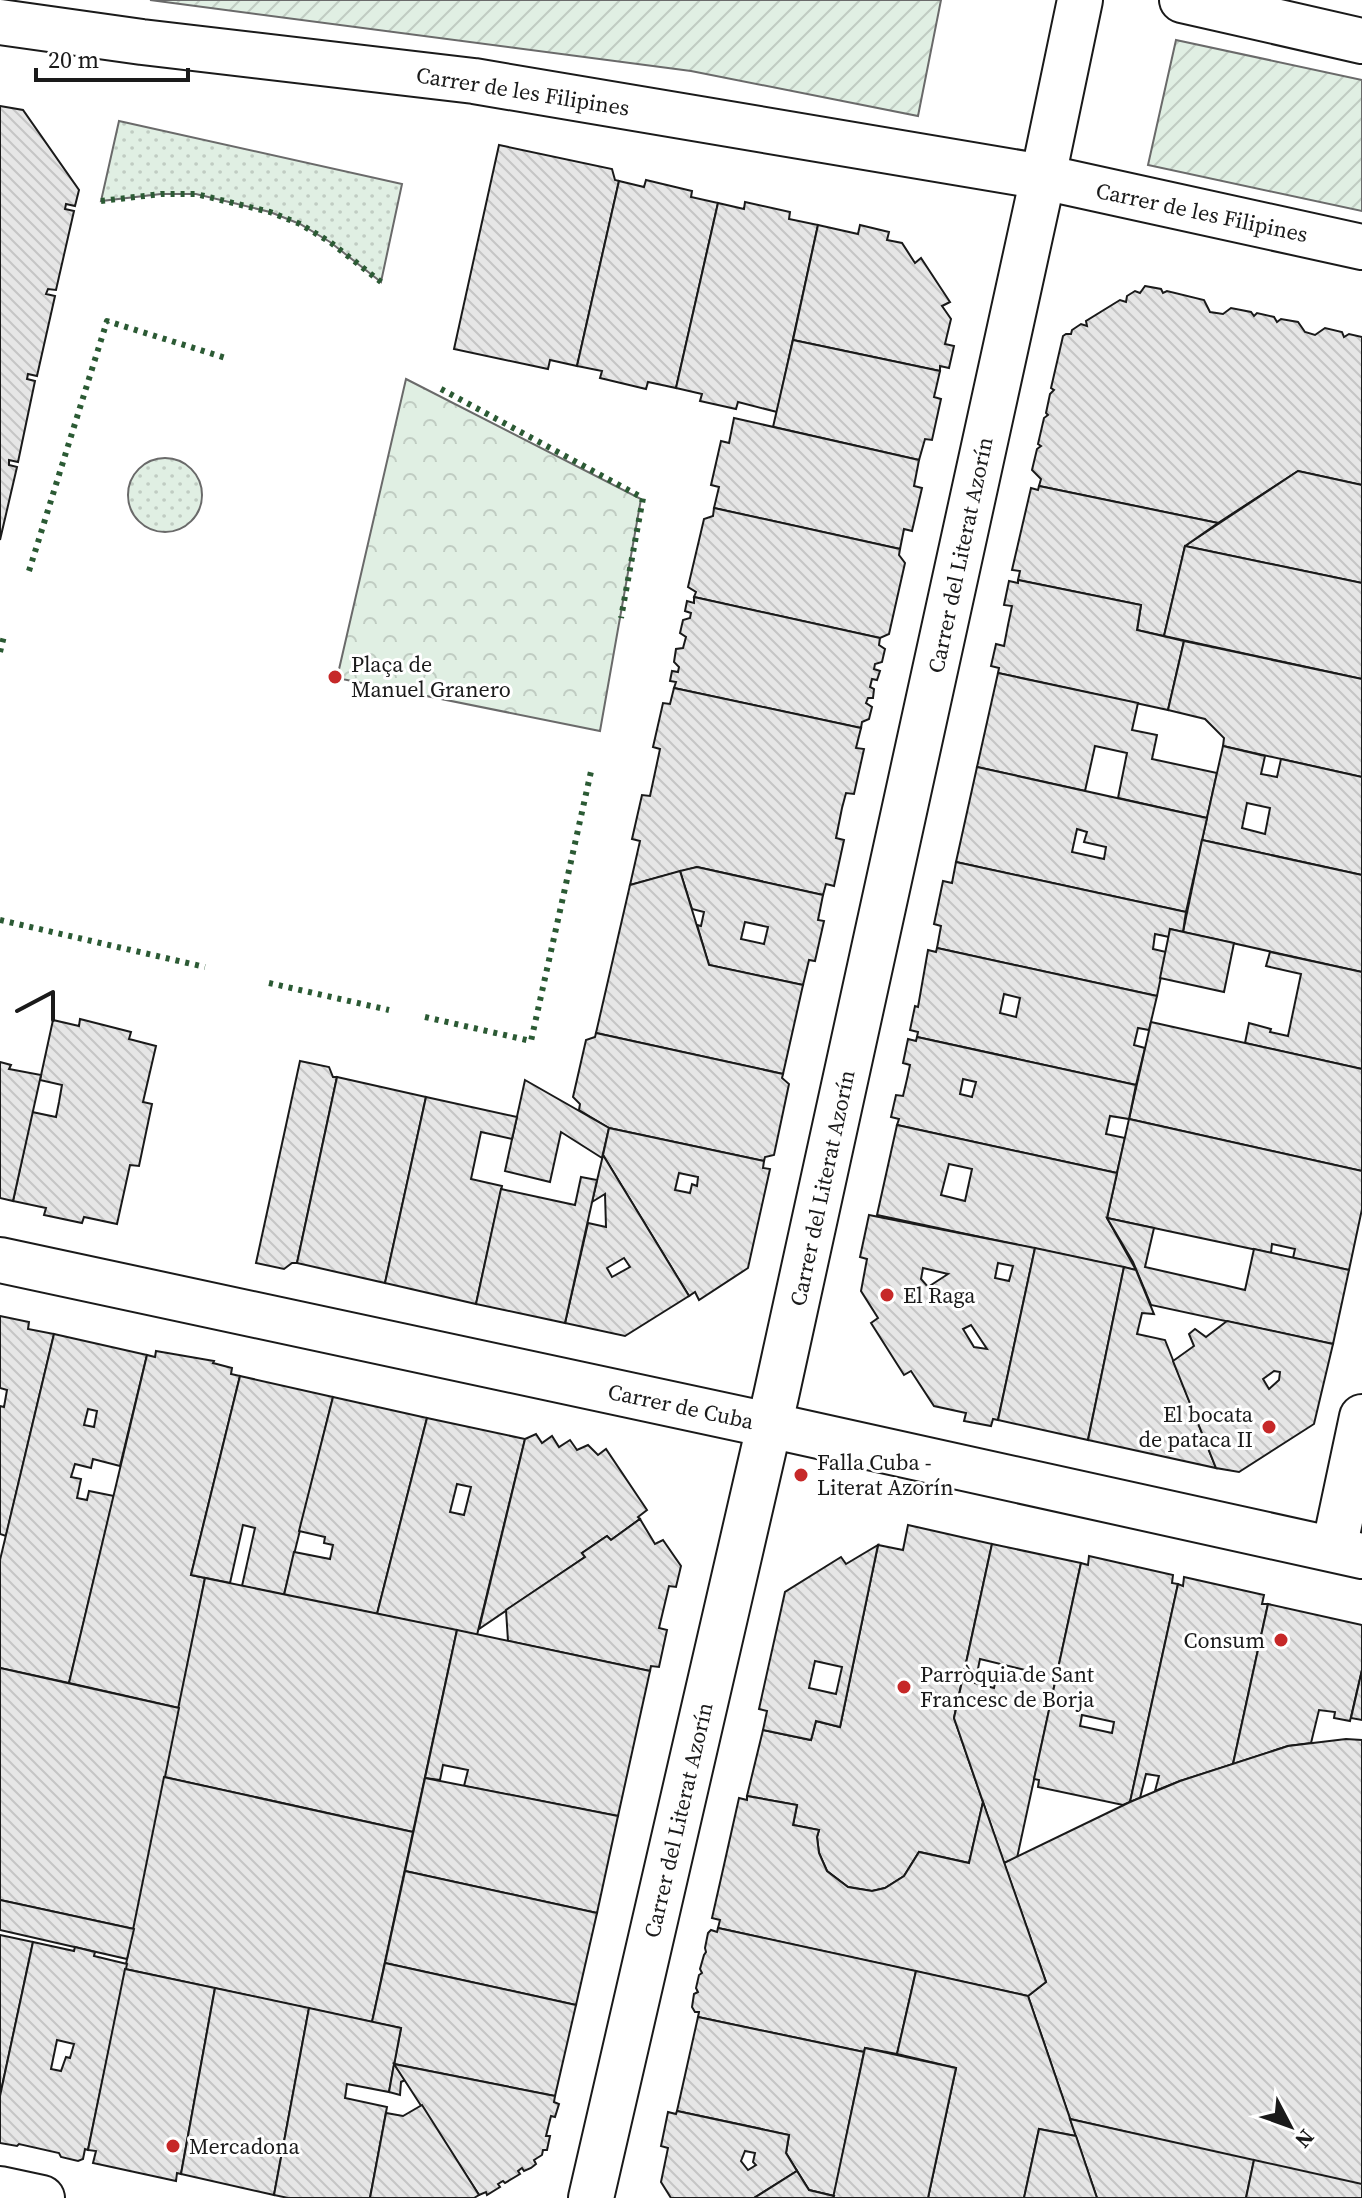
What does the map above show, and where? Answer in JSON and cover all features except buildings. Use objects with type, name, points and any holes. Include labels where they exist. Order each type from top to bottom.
[{"type":"street","points":[[1043,177],[1080,0]]},
{"type":"street","points":[[1182,0],[1362,41]]},
{"type":"street","name":"Carrer de les Filipines","points":[[0,22],[474,81],[1043,177],[1362,247]]},
{"type":"street","name":"Carrer del Literat Azorín","points":[[591,2198],[769,1425],[1043,177]]},
{"type":"street","name":"Carrer de Cuba","points":[[0,1260],[1348,1552]]},
{"type":"street","points":[[1348,1552],[1362,1417]]},
{"type":"street","points":[[0,2189],[42,2198]]},
{"type":"green space","points":[[150,0],[941,0],[918,116],[691,71]]},
{"type":"green space","points":[[1176,40],[1362,80],[1362,211],[1148,165]]},
{"type":"green space","points":[[119,121],[402,184],[381,282],[330,242],[300,224],[270,212],[196,194],[161,194],[101,201]]},
{"type":"green space","points":[[406,379],[641,499],[600,731],[337,678]]},
{"type":"green space","points":[[158,458],[172,458],[186,464],[196,474],[202,495],[196,516],[186,526],[172,532],[158,532],[144,526],[134,516],[128,502],[128,488],[134,474],[144,464]]},
{"type":"hedge","points":[[101,201],[161,194],[196,194],[270,212],[300,224],[330,242],[381,282]]},
{"type":"hedge","points":[[29,571],[107,321],[229,359]]},
{"type":"hedge","points":[[441,389],[643,498],[621,618]]},
{"type":"hedge","points":[[0,652],[4,636]]},
{"type":"hedge","points":[[425,1017],[531,1041],[592,767]]},
{"type":"hedge","points":[[0,920],[205,967]]},
{"type":"hedge","points":[[269,983],[389,1010]]},
{"type":"wall","points":[[17,1011],[53,992],[53,1020]]},
{"type":"place","name":"Plaça de Manuel Granero","points":[[335,677]]},
{"type":"place","name":"El Raga","points":[[887,1295]]},
{"type":"place","name":"El bocata de pataca II","points":[[1269,1427]]},
{"type":"place","name":"Falla Cuba - Literat Azorín","points":[[801,1475]]},
{"type":"place","name":"Consum","points":[[1281,1640]]},
{"type":"place","name":"Parròquia de Sant Francesc de Borja","points":[[904,1687]]},
{"type":"place","name":"Mercadona","points":[[173,2146]]}]
